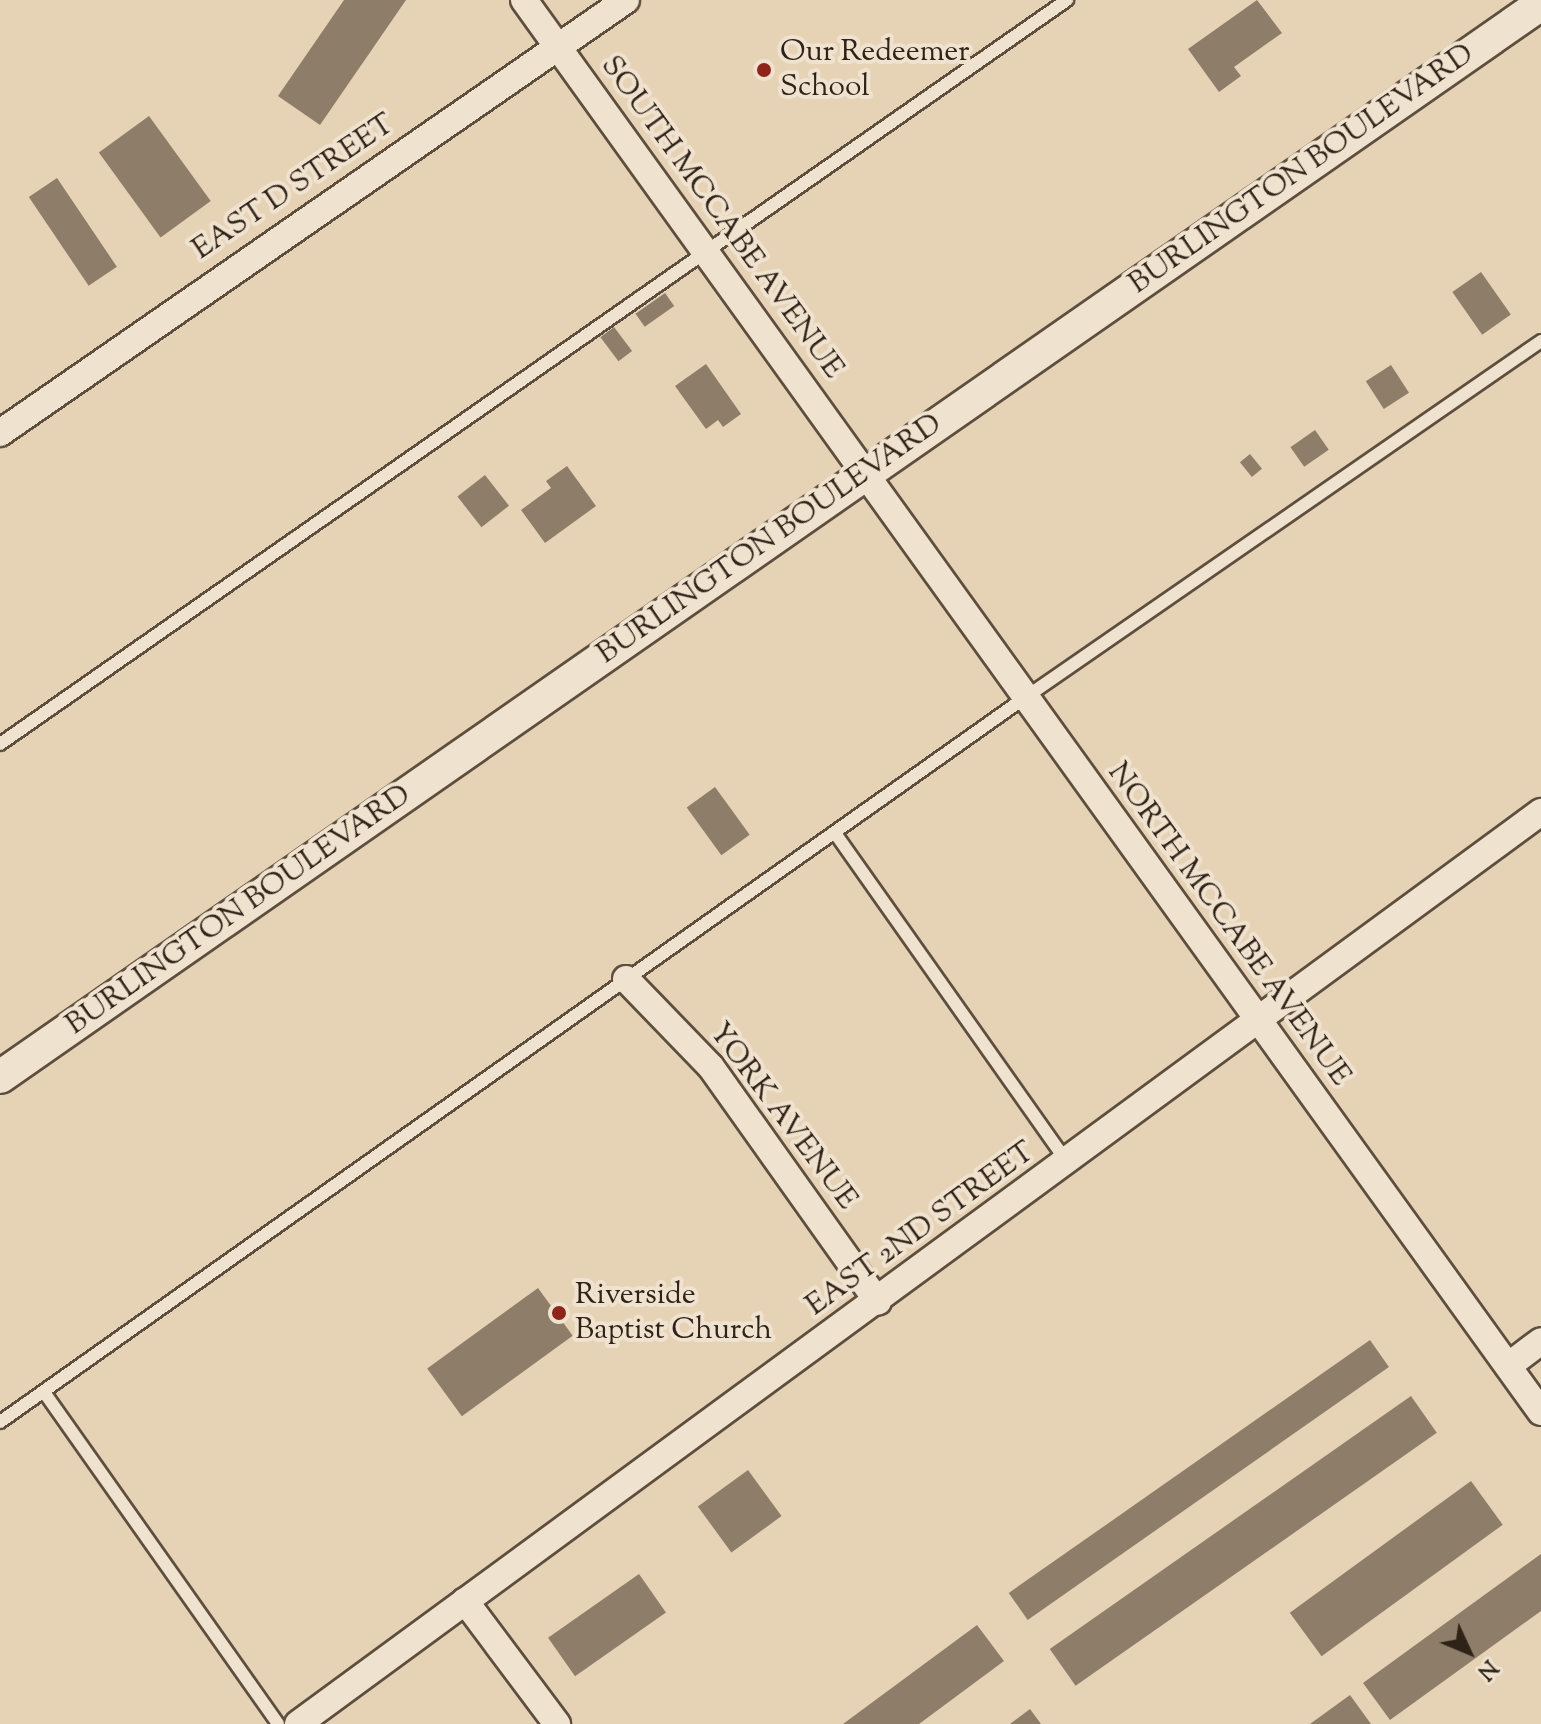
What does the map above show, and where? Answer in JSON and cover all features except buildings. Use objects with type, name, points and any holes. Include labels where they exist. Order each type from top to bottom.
[{"type":"street","name":"SOUTH MCCABE AVENUE","points":[[524,0],[865,474]]},
{"type":"street","name":"EAST D STREET","points":[[0,433],[626,0]]},
{"type":"street","name":"BURLINGTON BOULEVARD","points":[[0,1077],[1541,4]]},
{"type":"street","name":"NORTH MCCABE AVENUE","points":[[865,474],[1541,1412]]},
{"type":"street","name":"EAST 2ND STREET","points":[[298,1724],[878,1302],[1256,1019],[1541,812]]},
{"type":"street","name":"YORK AVENUE","points":[[626,979],[711,1067],[878,1302]]},
{"type":"street","points":[[1508,1366],[1541,1341]]},
{"type":"street","points":[[465,1601],[557,1724]]},
{"type":"lane","points":[[0,744],[1067,0]]},
{"type":"lane","points":[[0,1422],[1026,697],[1541,341]]},
{"type":"lane","points":[[835,833],[1067,1162]]},
{"type":"lane","points":[[44,1392],[278,1724]]},
{"type":"place","name":"Our Redeemer School","points":[[764,70]]},
{"type":"place","name":"Riverside Baptist Church","points":[[559,1313]]}]
